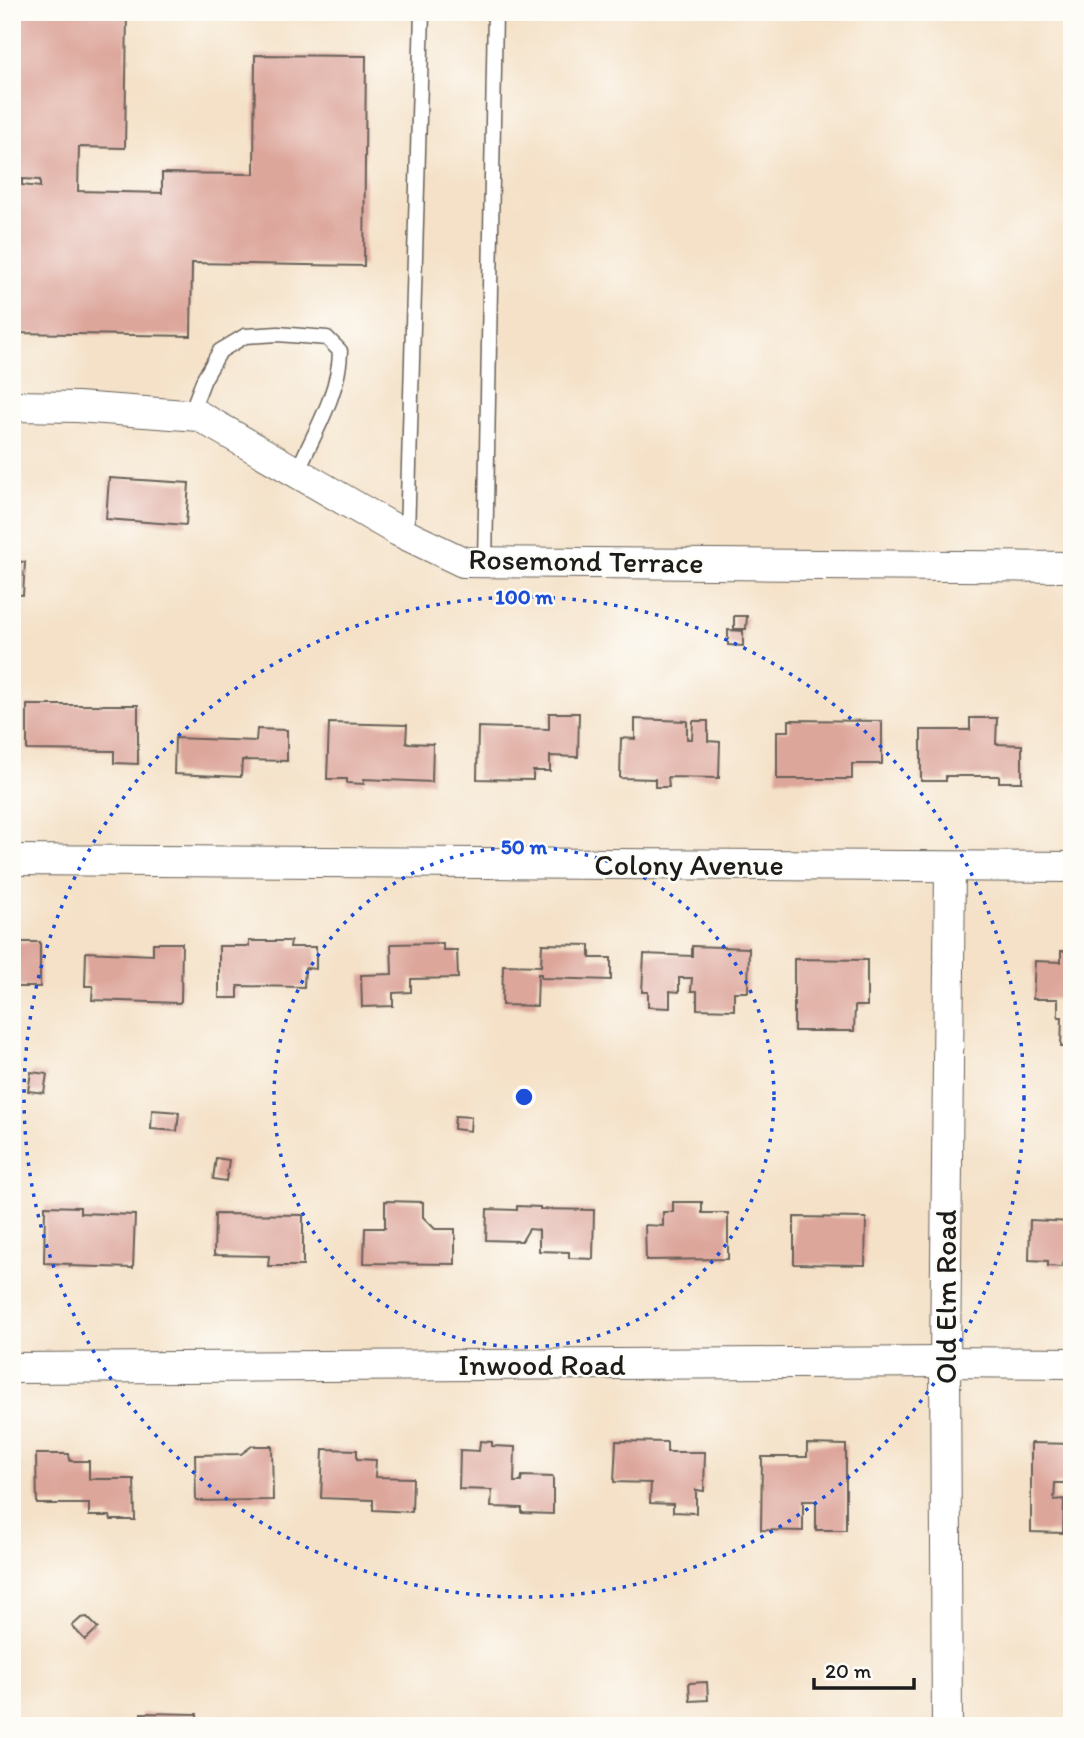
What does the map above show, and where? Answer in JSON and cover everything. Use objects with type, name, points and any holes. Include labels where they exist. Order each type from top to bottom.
[{"type":"street","name":"Rosemond Terrace","points":[[12,406],[77,407],[199,416],[407,535],[463,562],[1072,567]]},
{"type":"street","name":"Colony Avenue","points":[[12,860],[1072,867]]},
{"type":"street","name":"Old Elm Road","points":[[947,1726],[945,1362],[950,867]]},
{"type":"street","name":"Inwood Road","points":[[12,1368],[1072,1363]]},
{"type":"lane","points":[[407,535],[422,12]]},
{"type":"lane","points":[[485,562],[495,12]]},
{"type":"lane","points":[[190,415],[204,379],[220,351],[228,346],[245,337],[278,334],[327,338],[340,351],[340,366],[327,407],[297,472]]},
{"type":"building","points":[[16,12],[127,12],[125,148],[79,147],[78,191],[162,193],[162,173],[254,174],[255,55],[366,56],[364,266],[192,263],[191,336],[15,333],[16,275],[12,275]],"holes":[[[22,179],[40,180],[40,187],[22,185]]]},
{"type":"building","points":[[109,478],[189,483],[186,525],[106,519]]},
{"type":"building","points":[[12,561],[25,562],[23,595],[12,594]]},
{"type":"building","points":[[734,616],[747,616],[746,629],[734,629]]},
{"type":"building","points":[[728,630],[743,631],[743,646],[728,645]]},
{"type":"building","points":[[27,705],[138,705],[138,764],[114,763],[114,751],[27,750]]},
{"type":"building","points":[[549,713],[579,713],[578,757],[550,756],[550,771],[533,771],[533,780],[477,779],[478,727],[549,729]]},
{"type":"building","points":[[970,718],[997,718],[996,744],[1022,745],[1022,782],[999,782],[999,776],[946,776],[946,781],[921,781],[921,730],[970,730]]},
{"type":"building","points":[[635,719],[687,721],[687,739],[692,739],[693,721],[708,721],[708,741],[720,742],[719,778],[668,777],[669,787],[655,787],[655,779],[620,778],[621,738],[635,739]]},
{"type":"building","points":[[789,720],[882,721],[882,764],[852,764],[852,779],[777,779],[777,731],[789,731]]},
{"type":"building","points":[[329,723],[407,725],[406,743],[433,744],[432,782],[364,779],[364,784],[347,783],[347,779],[327,779]]},
{"type":"building","points":[[257,729],[287,730],[287,761],[242,760],[241,777],[174,774],[175,738],[256,741]]},
{"type":"building","points":[[12,935],[19,935],[19,942],[40,942],[40,987],[12,987]]},
{"type":"building","points":[[249,941],[291,941],[290,947],[316,947],[316,969],[305,968],[304,987],[238,986],[238,998],[219,998],[219,946],[249,946]]},
{"type":"building","points":[[153,943],[182,943],[179,1003],[92,1000],[93,986],[85,986],[86,952],[153,955]]},
{"type":"building","points":[[443,943],[443,950],[457,950],[458,978],[411,979],[411,992],[393,993],[393,1006],[362,1007],[361,975],[392,974],[391,944]]},
{"type":"building","points":[[542,944],[590,945],[590,958],[611,958],[611,980],[541,978],[541,974],[538,974],[537,1006],[502,1005],[503,965],[541,966]]},
{"type":"building","points":[[692,946],[749,948],[748,992],[734,992],[734,1010],[697,1009],[697,991],[691,991],[692,978],[679,978],[679,992],[670,991],[670,1008],[648,1007],[648,992],[642,992],[644,954],[692,956]]},
{"type":"building","points":[[1061,951],[1072,951],[1072,1047],[1061,1047],[1062,1017],[1058,1017],[1058,999],[1033,999],[1035,961],[1061,962]]},
{"type":"building","points":[[794,959],[867,960],[867,1006],[855,1006],[854,1031],[794,1031]]},
{"type":"building","points":[[31,1072],[47,1074],[44,1093],[28,1091]]},
{"type":"building","points":[[152,1110],[179,1112],[177,1131],[151,1129]]},
{"type":"building","points":[[455,1116],[471,1117],[470,1131],[454,1129]]},
{"type":"building","points":[[216,1158],[229,1160],[226,1181],[213,1179]]},
{"type":"building","points":[[385,1201],[423,1202],[423,1217],[435,1229],[455,1229],[455,1264],[364,1263],[365,1228],[385,1228]]},
{"type":"building","points":[[673,1202],[702,1202],[702,1213],[728,1213],[728,1259],[646,1260],[645,1225],[663,1226],[663,1212],[673,1212]]},
{"type":"building","points":[[45,1206],[80,1207],[80,1213],[135,1215],[133,1268],[44,1263]]},
{"type":"building","points":[[517,1206],[594,1210],[593,1259],[569,1258],[569,1252],[539,1251],[539,1230],[529,1229],[522,1241],[486,1240],[487,1209],[517,1210]]},
{"type":"building","points":[[215,1214],[303,1215],[303,1266],[268,1266],[269,1256],[214,1255]]},
{"type":"building","points":[[794,1217],[866,1218],[865,1265],[794,1264]]},
{"type":"building","points":[[1030,1220],[1072,1222],[1072,1261],[1063,1261],[1062,1267],[1048,1266],[1048,1261],[1029,1260]]},
{"type":"building","points":[[480,1441],[492,1442],[492,1446],[515,1447],[514,1482],[521,1482],[522,1476],[553,1477],[553,1514],[522,1513],[522,1508],[491,1507],[492,1490],[459,1489],[460,1450],[479,1451]]},
{"type":"building","points":[[616,1441],[667,1442],[667,1452],[705,1452],[704,1491],[696,1490],[696,1513],[673,1512],[673,1504],[650,1503],[651,1483],[614,1482]]},
{"type":"building","points":[[1031,1443],[1072,1444],[1072,1483],[1055,1483],[1054,1500],[1064,1499],[1063,1533],[1031,1532]]},
{"type":"building","points":[[807,1444],[846,1445],[846,1530],[816,1530],[816,1501],[803,1501],[803,1531],[761,1530],[762,1457],[807,1457]]},
{"type":"building","points":[[252,1446],[272,1446],[273,1500],[196,1501],[195,1455],[241,1454]]},
{"type":"building","points":[[323,1449],[357,1450],[357,1459],[376,1460],[375,1477],[413,1478],[412,1512],[373,1510],[373,1500],[321,1498]]},
{"type":"building","points":[[36,1454],[69,1454],[70,1461],[89,1461],[89,1479],[134,1479],[135,1520],[89,1516],[89,1504],[37,1504]]},
{"type":"building","points":[[87,1617],[98,1628],[85,1640],[72,1626],[81,1618]]},
{"type":"building","points":[[707,1682],[708,1700],[690,1701],[689,1683]]},
{"type":"building","points":[[141,1713],[197,1714],[197,1726],[141,1726]]}]
